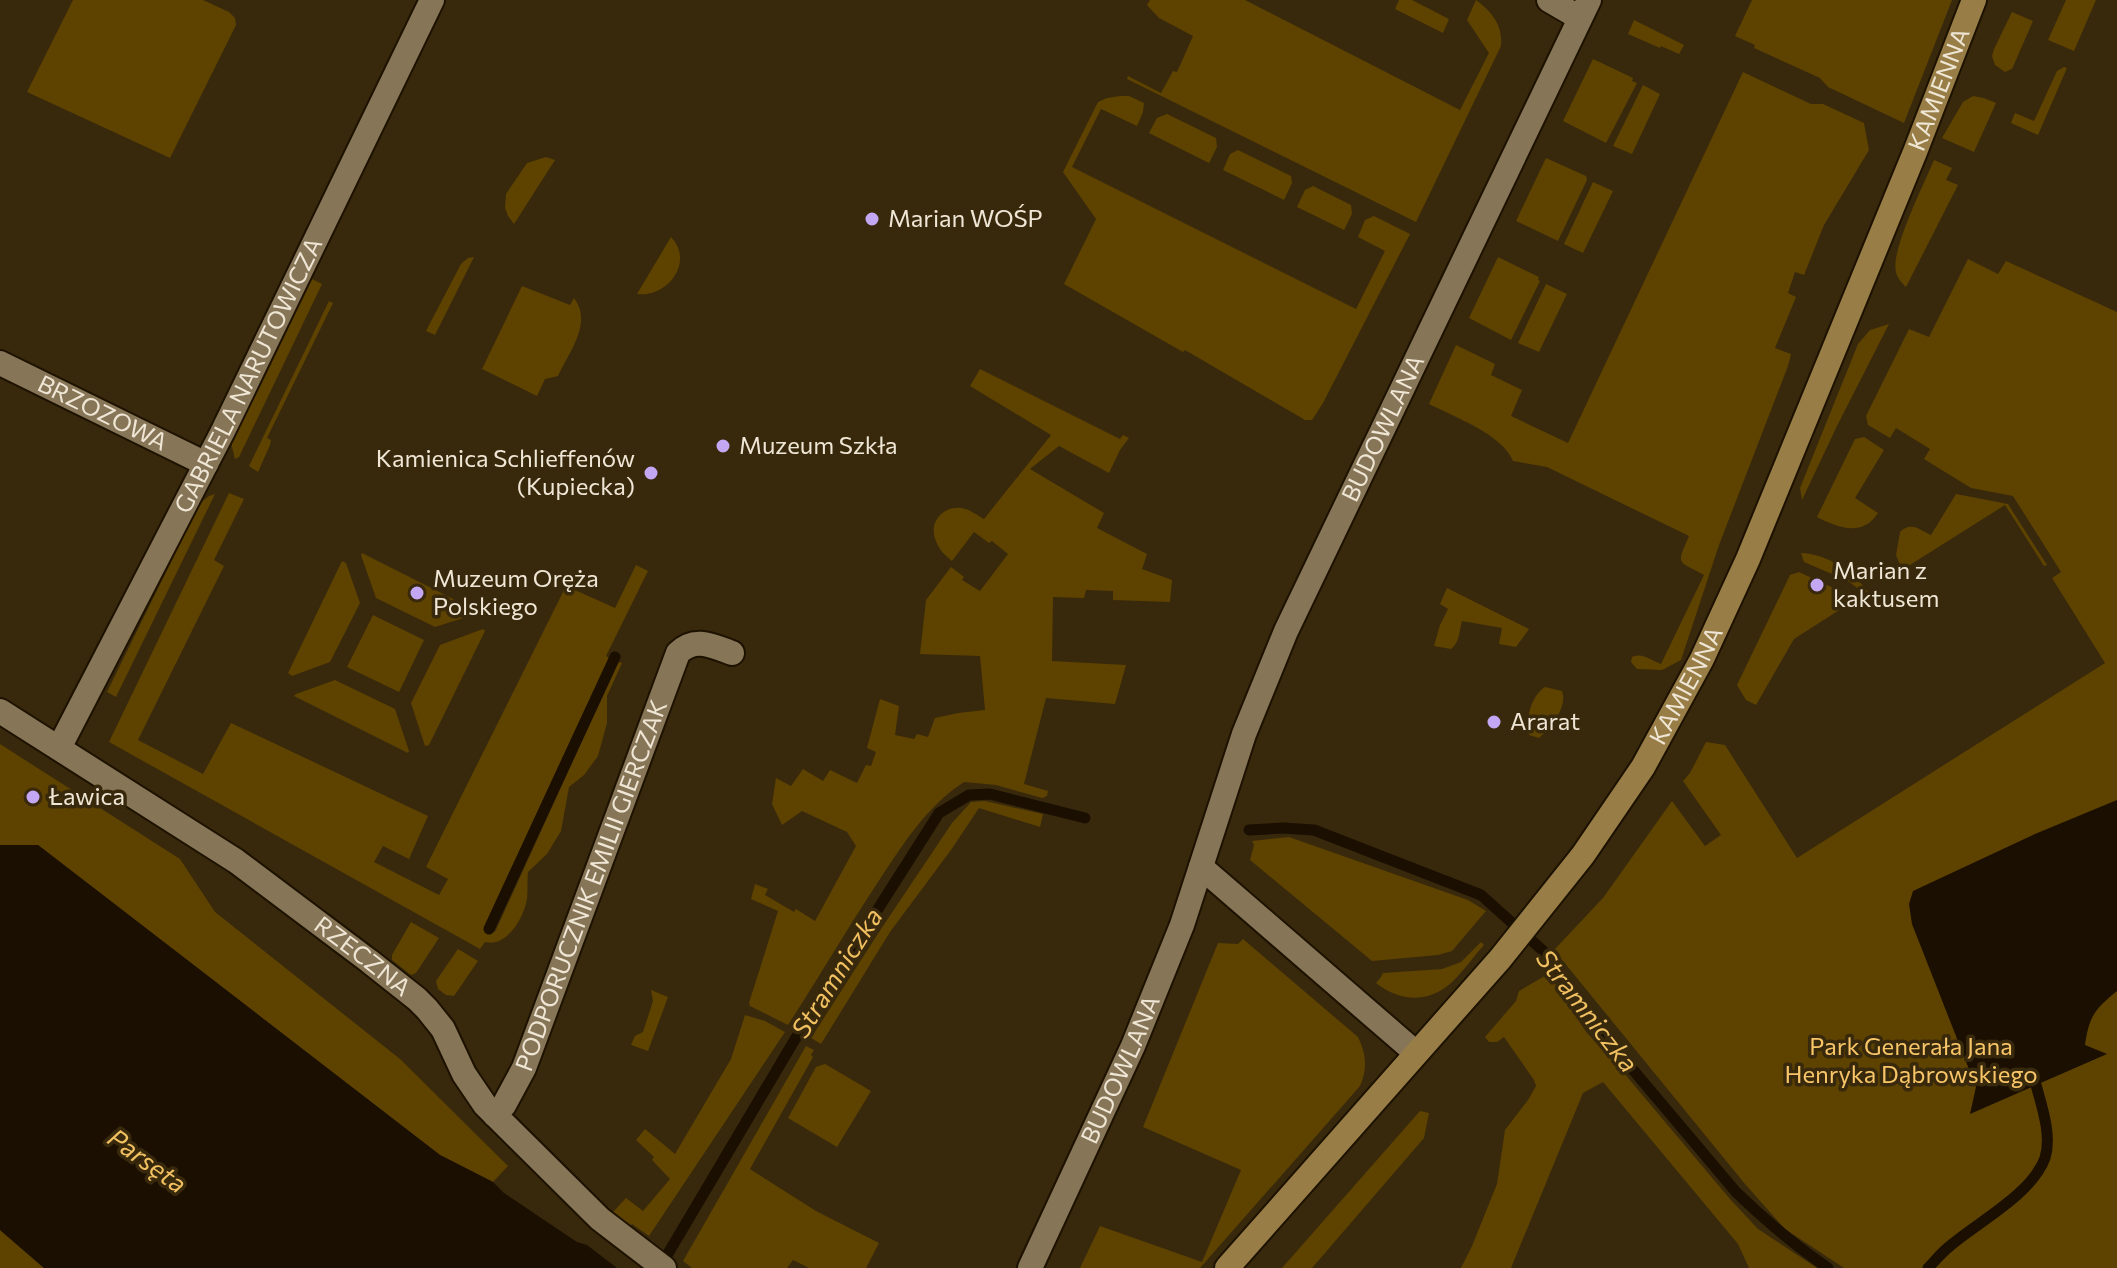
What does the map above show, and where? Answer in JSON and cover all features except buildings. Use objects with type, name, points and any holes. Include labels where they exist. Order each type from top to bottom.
[{"type":"street","name":"GABRIELA NARUTOWICZA","points":[[59,748],[206,464],[432,0]]},
{"type":"street","points":[[1549,0],[1585,9]]},
{"type":"street","name":"KAMIENNA","points":[[1227,1268],[1500,959],[1606,823],[1643,767],[1702,659],[1748,559],[1802,432],[1974,0]]},
{"type":"street","name":"BUDOWLANA","points":[[1030,1268],[1133,1046],[1182,925],[1244,734],[1286,631],[1585,9]]},
{"type":"street","name":"BRZOZOWA","points":[[0,363],[206,464]]},
{"type":"street","name":"PODPORUCZNIK EMILII GIERCZAK","points":[[495,1115],[504,1105],[524,1068],[678,642],[703,643],[732,653]]},
{"type":"street","name":"RZECZNA","points":[[0,711],[236,861],[409,993],[437,1021],[473,1090],[495,1115],[600,1219],[664,1268]]},
{"type":"street","points":[[1201,867],[1416,1053]]},
{"type":"green space","points":[[73,0],[203,0],[235,18],[236,25],[170,158],[27,92]]},
{"type":"green space","points":[[1150,0],[1245,0],[1460,110],[1489,53],[1467,20],[1476,0],[1495,20],[1501,46],[1416,222],[1127,79],[1128,76],[1161,93],[1173,71],[1177,72],[1193,36],[1159,18],[1147,5]]},
{"type":"green space","points":[[1399,0],[1412,0],[1449,19],[1443,33],[1395,9]]},
{"type":"green space","points":[[1752,0],[1952,0],[1904,123],[1828,87],[1820,78],[1735,36]]},
{"type":"green space","points":[[2066,0],[2096,0],[2074,51],[2048,40]]},
{"type":"green space","points":[[2012,12],[2033,21],[2012,69],[2005,72],[1995,65],[1992,56]]},
{"type":"green space","points":[[1634,20],[1684,45],[1679,54],[1628,34]]},
{"type":"green space","points":[[1593,59],[1633,78],[1632,81],[1637,83],[1606,143],[1563,121]]},
{"type":"green space","points":[[2067,68],[2038,135],[2011,123],[2015,113],[2034,121],[2057,71]]},
{"type":"green space","points":[[1743,72],[1811,104],[1823,104],[1864,123],[1869,150],[1824,225],[1804,275],[1795,272],[1788,293],[1796,297],[1775,348],[1791,354],[1788,366],[1719,545],[1681,660],[1662,670],[1637,669],[1631,662],[1632,657],[1639,655],[1661,664],[1704,575],[1682,561],[1689,536],[1547,467],[1513,461],[1507,451],[1488,435],[1429,404],[1456,345],[1495,364],[1491,375],[1522,390],[1511,416],[1568,443]]},
{"type":"green space","points":[[1643,85],[1660,94],[1632,154],[1613,146]]},
{"type":"green space","points":[[1129,96],[1144,103],[1137,126],[1101,109],[1072,167],[1356,309],[1385,251],[1358,237],[1365,220],[1374,216],[1410,234],[1312,420],[1305,420],[1064,284],[1096,219],[1063,172],[1098,102]]},
{"type":"green space","points":[[1973,96],[1996,103],[1974,152],[1942,138],[1963,102]]},
{"type":"green space","points":[[1167,114],[1216,138],[1217,147],[1209,163],[1149,133],[1157,118]]},
{"type":"green space","points":[[1238,150],[1291,176],[1292,183],[1284,200],[1223,170],[1230,154]]},
{"type":"green space","points":[[546,157],[555,160],[514,224],[505,208],[506,194],[527,163]]},
{"type":"green space","points":[[1546,158],[1586,176],[1587,180],[1558,241],[1516,221]]},
{"type":"green space","points":[[1934,160],[1952,168],[1946,180],[1958,185],[1906,287],[1896,272],[1898,249]]},
{"type":"green space","points":[[1593,182],[1613,191],[1583,253],[1564,244]]},
{"type":"green space","points":[[1313,186],[1351,205],[1352,214],[1344,230],[1297,207],[1305,190]]},
{"type":"green space","points":[[671,237],[680,257],[674,276],[658,290],[637,294]]},
{"type":"green space","points":[[474,257],[435,335],[426,331],[461,264]]},
{"type":"green space","points":[[1498,257],[1539,277],[1540,281],[1511,340],[1469,318]]},
{"type":"green space","name":"Park Generała Jana Henryka Dąbrowskiego","points":[[1968,259],[1998,274],[2006,261],[2117,312],[2117,1268],[1844,1268],[1785,1229],[1554,950],[1603,898],[1672,801],[1705,846],[1721,835],[1683,781],[1706,742],[1725,745],[1797,858],[2105,663],[2052,578],[2061,572],[2013,496],[1971,488],[1924,459],[1930,449],[1896,428],[1890,438],[1868,425],[1866,416],[1909,329],[1929,337]]},
{"type":"green space","points":[[312,279],[322,284],[239,457],[235,459],[231,443],[234,435]]},
{"type":"green space","points":[[1546,284],[1567,294],[1539,352],[1518,343]]},
{"type":"green space","points":[[522,286],[570,305],[574,298],[581,317],[577,337],[558,376],[545,379],[537,396],[482,369]]},
{"type":"green space","points":[[329,301],[333,303],[267,438],[271,440],[270,445],[258,472],[249,466]]},
{"type":"green space","points":[[1889,324],[1802,500],[1800,488],[1858,344],[1870,330]]},
{"type":"green space","points":[[980,369],[1120,439],[1123,435],[1129,438],[1109,473],[1059,446],[1030,469],[1104,513],[1097,528],[1147,554],[1142,569],[1172,580],[1170,602],[1113,600],[1113,591],[1086,590],[1084,598],[1053,597],[1052,661],[1126,665],[1115,704],[1046,698],[1024,784],[1048,791],[1047,796],[1042,798],[996,785],[964,782],[939,802],[898,852],[788,1025],[749,1003],[778,911],[751,899],[755,884],[768,889],[765,895],[815,921],[856,846],[847,832],[802,811],[782,825],[772,804],[776,778],[791,786],[803,769],[823,781],[830,770],[857,783],[866,765],[871,766],[876,752],[867,748],[880,699],[899,706],[895,735],[914,739],[917,734],[928,737],[935,718],[985,710],[980,656],[920,654],[926,600],[951,567],[964,577],[962,580],[980,591],[1008,554],[974,532],[952,561],[939,547],[934,534],[935,522],[943,513],[954,508],[967,510],[984,519],[1051,435],[970,386]]},
{"type":"green space","points":[[1864,437],[1884,450],[1855,498],[1878,513],[1872,521],[1858,528],[1842,527],[1817,517],[1855,439]]},
{"type":"green space","points":[[229,493],[244,499],[214,560],[224,566],[138,740],[203,774],[231,723],[428,816],[409,859],[383,846],[374,862],[439,895],[448,879],[426,867],[566,586],[615,608],[636,565],[648,571],[606,656],[609,658],[484,927],[495,932],[618,662],[622,663],[607,696],[607,723],[598,756],[584,775],[569,787],[561,831],[547,854],[528,872],[527,899],[522,914],[507,936],[493,943],[485,942],[480,949],[109,742]]},
{"type":"green space","points":[[215,494],[116,697],[107,692],[200,503]]},
{"type":"green space","points":[[1956,494],[2008,504],[2047,565],[2044,566],[2005,505],[1902,570],[1896,555],[1900,532],[1912,527],[1931,535]]},
{"type":"green space","points":[[362,553],[477,611],[476,614],[435,627],[376,598]]},
{"type":"green space","points":[[1801,553],[1839,565],[1868,592],[1865,594],[1848,581],[1804,562]]},
{"type":"green space","points":[[342,561],[346,563],[360,603],[330,662],[292,676],[288,673]]},
{"type":"green space","points":[[1799,572],[1855,600],[1794,639],[1756,705],[1746,700],[1737,685],[1790,575]]},
{"type":"green space","points":[[1447,588],[1529,629],[1516,647],[1499,644],[1502,628],[1462,621],[1458,640],[1451,649],[1434,646],[1448,609],[1440,604]]},
{"type":"green space","points":[[373,615],[424,640],[399,692],[347,667]]},
{"type":"green space","points":[[483,629],[485,631],[429,745],[425,746],[411,703],[440,645]]},
{"type":"green space","points":[[335,680],[395,709],[408,753],[294,696]]},
{"type":"green space","points":[[1545,687],[1562,691],[1563,704],[1553,723],[1539,738],[1529,735],[1529,715],[1536,696]]},
{"type":"green space","points":[[0,744],[180,859],[215,912],[400,1059],[508,1166],[493,1182],[440,1155],[38,845],[0,845]]},
{"type":"green space","points":[[985,801],[1043,814],[1040,827],[979,808],[890,932],[821,1044],[811,1038],[952,823],[971,802]]},
{"type":"green space","points":[[1289,837],[1468,900],[1486,911],[1452,951],[1372,961],[1250,860],[1254,845],[1252,841]]},
{"type":"green space","points":[[411,922],[439,938],[416,973],[411,975],[392,960],[392,955]]},
{"type":"green space","points":[[1243,939],[1358,1037],[1365,1061],[1360,1086],[1200,1268],[1080,1268],[1100,1226],[1202,1262],[1241,1170],[1143,1127],[1218,943],[1238,944]]},
{"type":"green space","points":[[1481,942],[1484,945],[1460,974],[1433,994],[1413,998],[1394,994],[1376,983],[1383,973],[1442,969],[1461,962]]},
{"type":"green space","points":[[458,949],[478,961],[454,996],[446,995],[438,989],[436,981]]},
{"type":"green space","points":[[1550,973],[1587,1033],[1730,1199],[1758,1229],[1817,1268],[1749,1268],[1738,1244],[1603,1082],[1583,1093],[1511,1268],[1461,1268],[1497,1184],[1505,1130],[1536,1086],[1504,1037],[1497,1042],[1489,1042],[1485,1037],[1516,1001],[1519,991]]},
{"type":"green space","points":[[651,990],[668,997],[648,1051],[631,1045],[635,1036],[643,1032],[653,1001]]},
{"type":"green space","points":[[745,1015],[785,1032],[649,1236],[613,1212],[626,1198],[643,1211],[670,1179],[636,1140],[645,1129],[675,1154],[731,1059]]},
{"type":"green space","points":[[806,1046],[814,1050],[813,1057],[750,1169],[816,1211],[879,1243],[866,1268],[809,1268],[793,1260],[787,1268],[692,1268],[683,1261]]},
{"type":"green space","points":[[825,1064],[871,1091],[837,1147],[788,1118],[816,1067]]},
{"type":"green space","points":[[1420,1111],[1429,1113],[1424,1138],[1312,1268],[1282,1268]]},
{"type":"green space","points":[[0,1230],[44,1268],[0,1268]]},
{"type":"water","points":[[2117,800],[2117,991],[2094,1014],[2085,1045],[2107,1054],[1970,1114],[1976,1087],[1912,924],[1909,904],[1913,891]]},
{"type":"water","name":"Parsęta","points":[[0,845],[38,845],[440,1155],[493,1182],[504,1193],[577,1242],[587,1245],[617,1268],[44,1268],[0,1230]]},
{"type":"waterway","points":[[489,929],[615,657]]},
{"type":"waterway","name":"Stramniczka","points":[[660,1267],[794,1041],[939,813],[969,795],[990,794],[1085,818]]},
{"type":"waterway","name":"Stramniczka","points":[[1249,830],[1314,830],[1481,895],[1550,957],[1575,1001],[1736,1192],[1780,1232],[1828,1268]]},
{"type":"waterway","name":"Stramniczka","points":[[1928,1268],[1947,1248],[2017,1195],[2038,1171],[2045,1158],[2047,1140],[2036,1085]]},
{"type":"place","name":"Marian WOŚP","points":[[872,219]]},
{"type":"place","name":"Muzeum Szkła","points":[[723,446]]},
{"type":"place","name":"Kamienica Schlieffenów (Kupiecka)","points":[[651,473]]},
{"type":"place","name":"Marian z kaktusem","points":[[1817,585]]},
{"type":"place","name":"Muzeum Oręża Polskiego","points":[[417,593]]},
{"type":"place","name":"Ararat","points":[[1494,722]]},
{"type":"place","name":"Ławica","points":[[33,797]]}]
